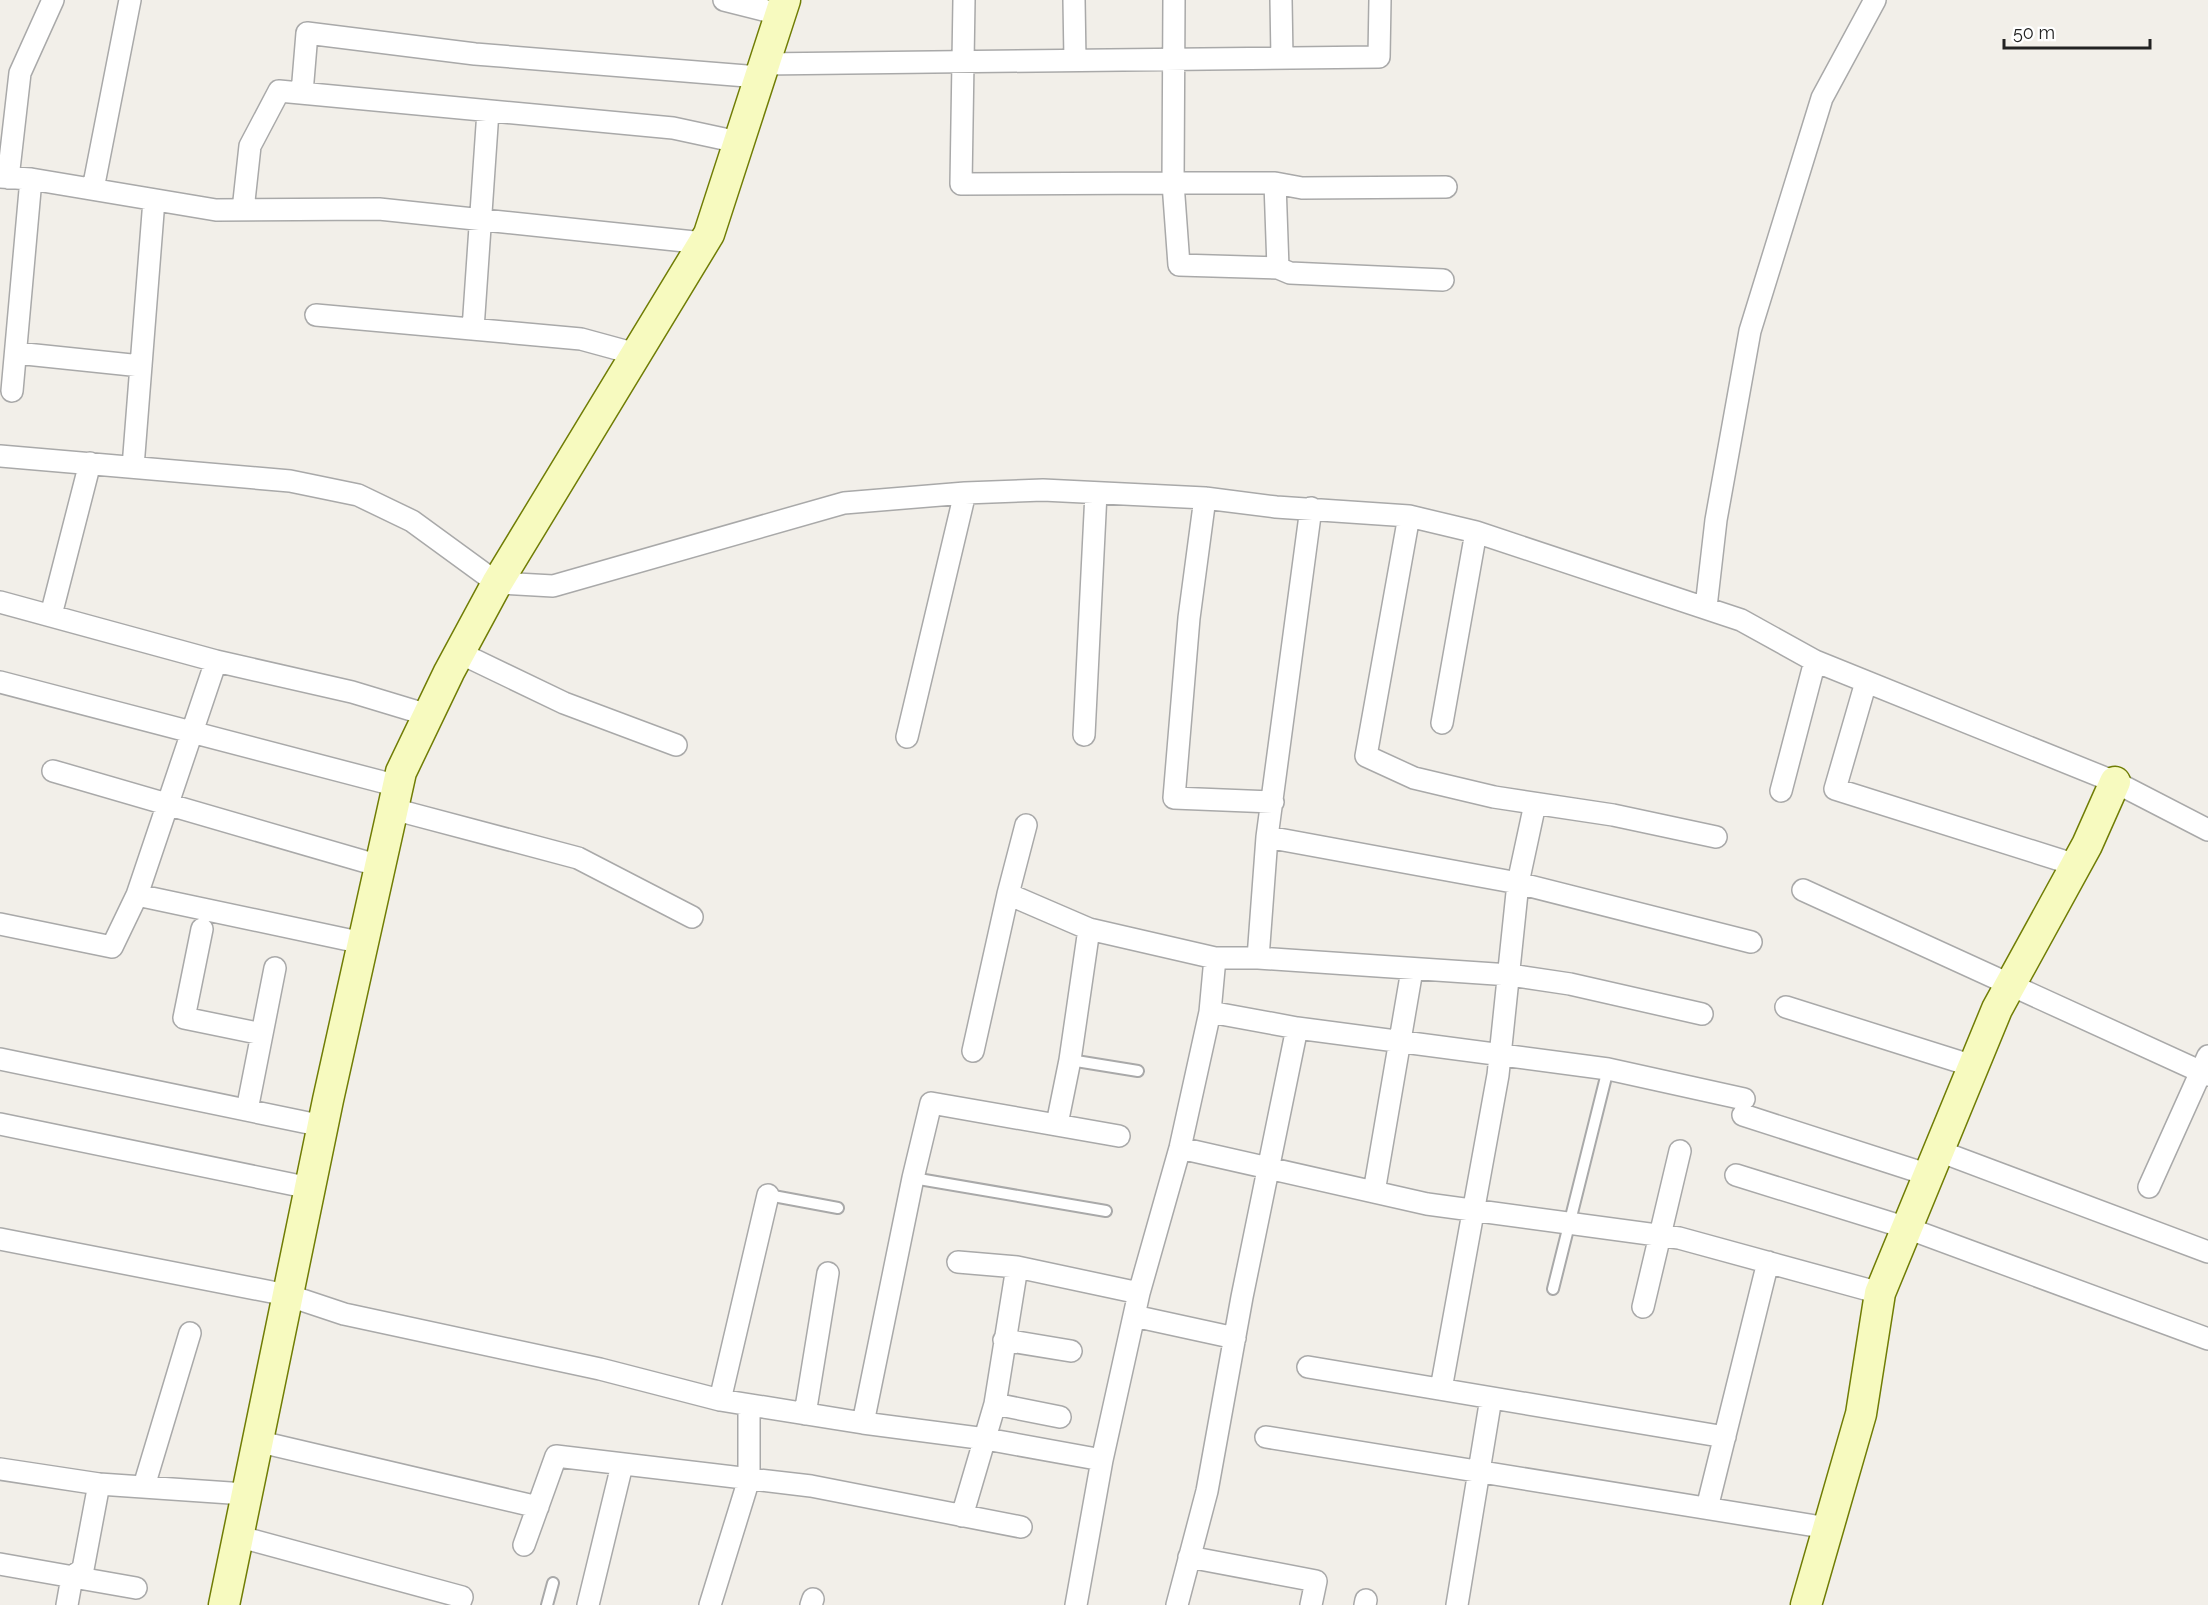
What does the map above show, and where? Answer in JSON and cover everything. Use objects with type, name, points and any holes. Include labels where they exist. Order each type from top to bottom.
[{"type":"street","points":[[53,0],[20,74],[4,178],[31,179],[216,210],[379,209],[704,243]]},
{"type":"street","points":[[93,189],[130,0]]},
{"type":"street","points":[[224,1605],[287,1295],[401,772],[497,583],[709,234],[782,7],[724,0]]},
{"type":"street","points":[[964,0],[961,184],[1275,183],[1302,188],[1446,187]]},
{"type":"street","points":[[1074,0],[1075,60]]},
{"type":"street","points":[[1174,0],[1173,183],[1179,265],[1278,268],[1290,273],[1443,280]]},
{"type":"street","points":[[1281,0],[1282,58]]},
{"type":"street","points":[[302,93],[307,33],[475,54],[761,71],[964,62],[1378,57],[1380,0]]},
{"type":"street","points":[[1706,607],[1716,520],[1750,331],[1822,98],[1875,0]]},
{"type":"street","points":[[243,210],[250,146],[279,91],[673,128],[738,142]]},
{"type":"street","points":[[473,329],[488,111]]},
{"type":"street","points":[[12,391],[16,353],[9,328],[31,179]]},
{"type":"street","points":[[1275,183],[1278,268]]},
{"type":"street","points":[[133,467],[154,200]]},
{"type":"street","points":[[316,315],[582,339],[636,354]]},
{"type":"street","points":[[16,353],[141,366]]},
{"type":"street","points":[[0,456],[290,481],[358,495],[412,521],[497,583],[554,586],[844,503],[965,493],[1043,490],[1205,498],[1276,507],[1409,516],[1476,532],[1741,620],[1815,662],[2115,782],[2208,830]]},
{"type":"street","points":[[51,615],[90,464]]},
{"type":"street","points":[[907,737],[965,493]]},
{"type":"street","points":[[1084,735],[1096,493]]},
{"type":"street","points":[[1205,498],[1189,618],[1173,798],[1273,802]]},
{"type":"street","points":[[1257,958],[1267,837],[1311,508]]},
{"type":"street","points":[[1409,516],[1366,756],[1414,778],[1494,797],[1612,815],[1716,837]]},
{"type":"street","points":[[1442,723],[1476,532]]},
{"type":"street","points":[[0,602],[216,661],[351,692],[428,715]]},
{"type":"street","points":[[460,653],[564,703],[676,745]]},
{"type":"street","points":[[0,924],[112,947],[137,895],[194,733],[216,661]]},
{"type":"street","points":[[1780,790],[1815,662]]},
{"type":"street","points":[[0,682],[194,733],[578,858],[692,917]]},
{"type":"street","points":[[1866,682],[1835,789],[2076,865]]},
{"type":"street","points":[[52,771],[169,803],[380,866]]},
{"type":"street","points":[[1806,1605],[1861,1414],[1880,1293],[1996,1009],[2076,865],[2115,782]]},
{"type":"street","points":[[1441,1389],[1498,1075],[1498,1056],[1510,975],[1518,883],[1535,804]]},
{"type":"street","points":[[973,1051],[1026,825]]},
{"type":"street","points":[[1267,837],[1518,883],[1751,942]]},
{"type":"street","points":[[1803,890],[2011,985],[2206,1067],[2149,1187]]},
{"type":"street","points":[[1008,894],[1089,929],[1215,958],[1257,958],[1510,975],[1570,984],[1702,1014]]},
{"type":"street","points":[[137,895],[363,943]]},
{"type":"street","points":[[202,929],[184,1018],[262,1034]]},
{"type":"street","points":[[1057,1124],[1070,1060],[1089,929]]},
{"type":"street","points":[[1076,1605],[1102,1460],[1139,1293],[1180,1148],[1210,1012],[1215,958]]},
{"type":"street","points":[[247,1110],[275,968]]},
{"type":"street","points":[[1374,1192],[1402,1042],[1412,970]]},
{"type":"street","points":[[1786,1007],[1973,1066]]},
{"type":"street","points":[[1210,1012],[1297,1028],[1498,1056],[1608,1068],[1934,1163],[2208,1252]]},
{"type":"street","points":[[1177,1605],[1207,1491],[1234,1338],[1297,1028]]},
{"type":"street","points":[[0,1059],[323,1126]]},
{"type":"street","points":[[863,1423],[913,1178],[931,1103],[1119,1136]]},
{"type":"street","points":[[0,1124],[310,1188]]},
{"type":"street","points":[[1180,1148],[1427,1204],[1679,1238],[1880,1293]]},
{"type":"street","points":[[1643,1307],[1680,1151]]},
{"type":"street","points":[[1736,1175],[1907,1228],[2208,1338]]},
{"type":"street","points":[[720,1400],[768,1195]]},
{"type":"street","points":[[0,1239],[287,1295],[344,1314],[600,1370],[749,1406],[986,1439],[1102,1460]]},
{"type":"street","points":[[958,1262],[1017,1267],[1139,1293]]},
{"type":"street","points":[[1707,1508],[1768,1262]]},
{"type":"street","points":[[962,1516],[995,1404],[1017,1267]]},
{"type":"street","points":[[805,1414],[828,1273]]},
{"type":"street","points":[[1134,1316],[1234,1338]]},
{"type":"street","points":[[144,1486],[190,1333]]},
{"type":"street","points":[[1004,1340],[1071,1351]]},
{"type":"street","points":[[1308,1367],[1725,1437]]},
{"type":"street","points":[[1457,1605],[1477,1471],[1491,1398]]},
{"type":"street","points":[[995,1404],[1059,1417]]},
{"type":"street","points":[[710,1605],[749,1479],[749,1406]]},
{"type":"street","points":[[1266,1437],[1828,1528]]},
{"type":"street","points":[[256,1441],[538,1507]]},
{"type":"street","points":[[524,1545],[556,1456],[811,1486],[1021,1527]]},
{"type":"street","points":[[588,1605],[622,1465]]},
{"type":"street","points":[[0,1469],[99,1484],[245,1494]]},
{"type":"street","points":[[67,1605],[72,1577],[83,1569],[99,1484]]},
{"type":"street","points":[[237,1536],[462,1597],[459,1605]]},
{"type":"street","points":[[1189,1557],[1316,1581],[1311,1605]]},
{"type":"street","points":[[0,1564],[136,1588]]},
{"type":"lane","points":[[1070,1060],[1138,1071]]},
{"type":"lane","points":[[1553,1289],[1608,1068]]},
{"type":"lane","points":[[913,1178],[1106,1211]]},
{"type":"lane","points":[[768,1195],[838,1208]]},
{"type":"lane","points":[[547,1605],[553,1583]]}]
